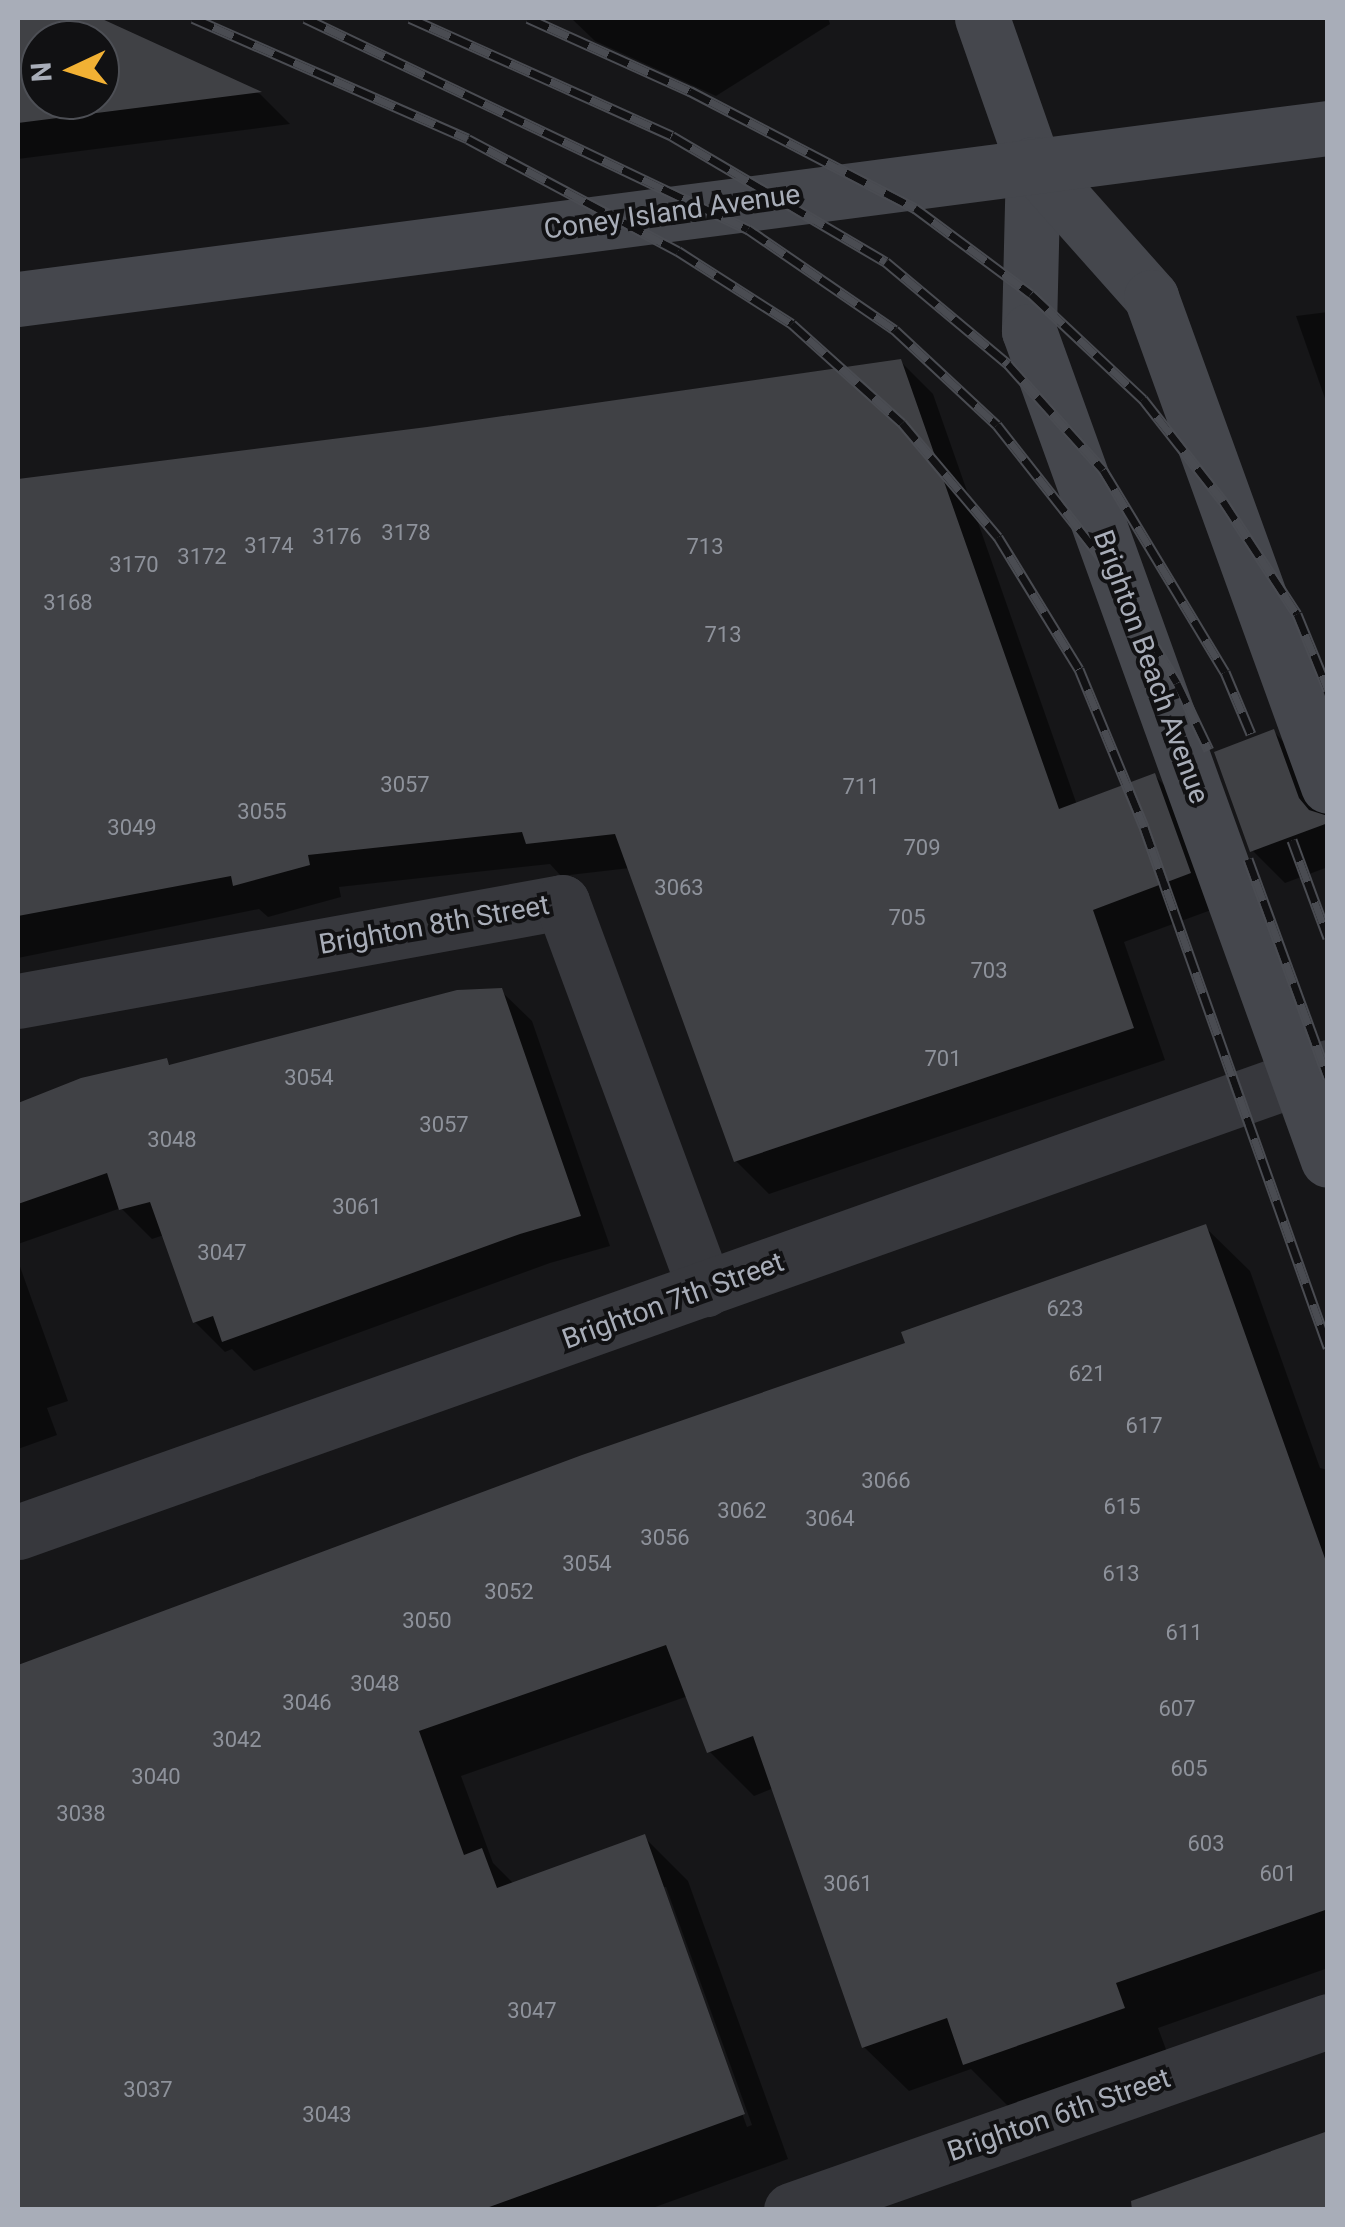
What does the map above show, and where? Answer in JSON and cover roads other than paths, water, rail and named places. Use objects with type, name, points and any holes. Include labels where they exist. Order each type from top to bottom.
[{"type":"main road","name":"Brighton Beach Avenue","points":[[982,18],[1034,164],[1029,330],[1313,1072],[1328,1160]]},
{"type":"main road","name":"Coney Island Avenue","points":[[18,299],[1328,128]]},
{"type":"main road","name":"Brighton Beach Avenue","points":[[1034,164],[1151,297],[1328,786]]},
{"type":"street","name":"Brighton 8th Street","points":[[18,1001],[562,902],[705,1290]]},
{"type":"street","name":"Brighton 7th Street","points":[[18,1532],[1313,1072]]},
{"type":"street","name":"Brighton 6th Street","points":[[791,2210],[1328,2021]]},
{"type":"railway","points":[[193,18],[468,139],[678,251],[792,324],[902,423],[998,537],[1079,669],[1144,827],[1328,1347]]},
{"type":"railway","points":[[305,18],[748,229],[895,330],[997,425],[1104,561],[1177,683],[1209,750]]},
{"type":"railway","points":[[410,18],[672,136],[886,262],[1008,364],[1103,470],[1225,672],[1251,734]]},
{"type":"railway","points":[[528,18],[690,91],[915,208],[1031,294],[1143,399],[1223,501],[1297,614],[1328,690]]},
{"type":"railway","points":[[1292,840],[1328,938]]},
{"type":"railway","points":[[1248,859],[1328,1078]]}]
